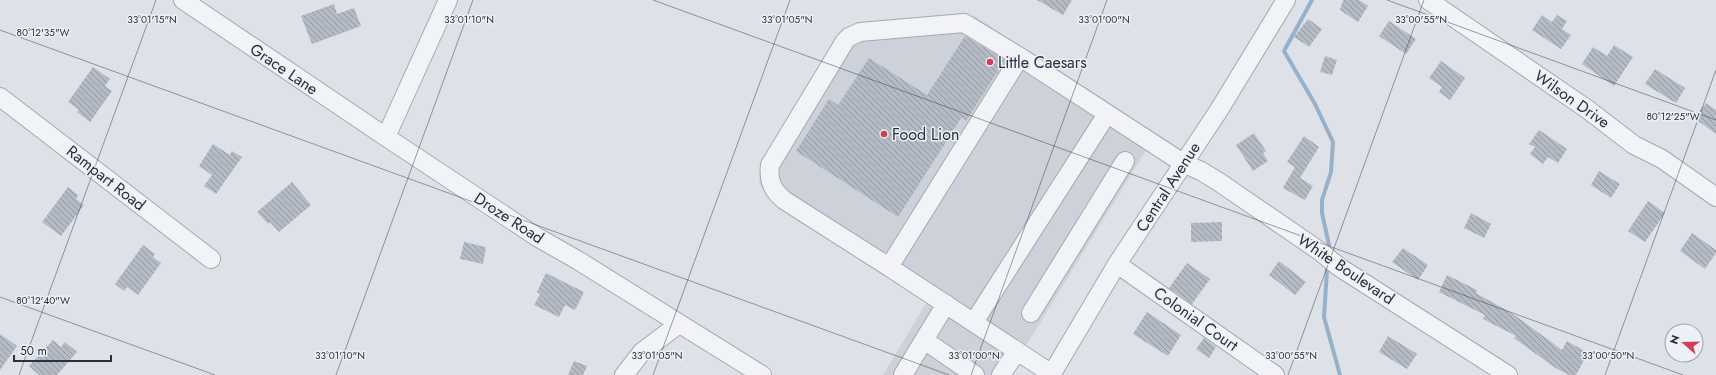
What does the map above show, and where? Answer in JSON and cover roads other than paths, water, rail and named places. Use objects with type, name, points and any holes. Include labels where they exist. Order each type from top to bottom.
[{"type":"street","name":"Grace Lane","points":[[183,0],[386,137]]},
{"type":"street","points":[[386,137],[448,0]]},
{"type":"street","name":"Central Avenue","points":[[1051,374],[1117,264],[1219,110],[1286,0]]},
{"type":"street","name":"Wilson Drive","points":[[1428,0],[1587,109],[1634,145],[1662,159],[1716,197]]},
{"type":"street","name":"White Boulevard","points":[[1051,374],[974,322],[784,200],[776,193],[770,179],[770,165],[845,41],[849,37],[860,32],[964,23],[1020,57],[1183,163],[1201,171],[1219,182],[1339,266],[1508,375]]},
{"type":"street","points":[[889,267],[1020,57]]},
{"type":"street","name":"Rampart Road","points":[[0,97],[211,259]]},
{"type":"street","points":[[974,322],[1107,114]]},
{"type":"street","name":"Droze Road","points":[[386,137],[537,237],[762,375]]},
{"type":"street","points":[[1031,313],[1125,161]]},
{"type":"street","name":"Colonial Court","points":[[1117,264],[1275,375]]},
{"type":"street","points":[[903,375],[946,304]]},
{"type":"street","points":[[624,375],[642,352],[679,324]]},
{"type":"street","points":[[924,340],[975,375]]},
{"type":"street","points":[[1001,375],[1018,351]]},
{"type":"waterway","points":[[1312,0],[1284,51],[1315,104],[1333,142],[1331,172],[1322,200],[1322,213],[1329,245]]},
{"type":"waterway","points":[[1327,270],[1324,317],[1340,375]]},
{"type":"place","name":"Little Caesars","points":[[990,62]]},
{"type":"place","name":"Food Lion","points":[[884,134]]}]
